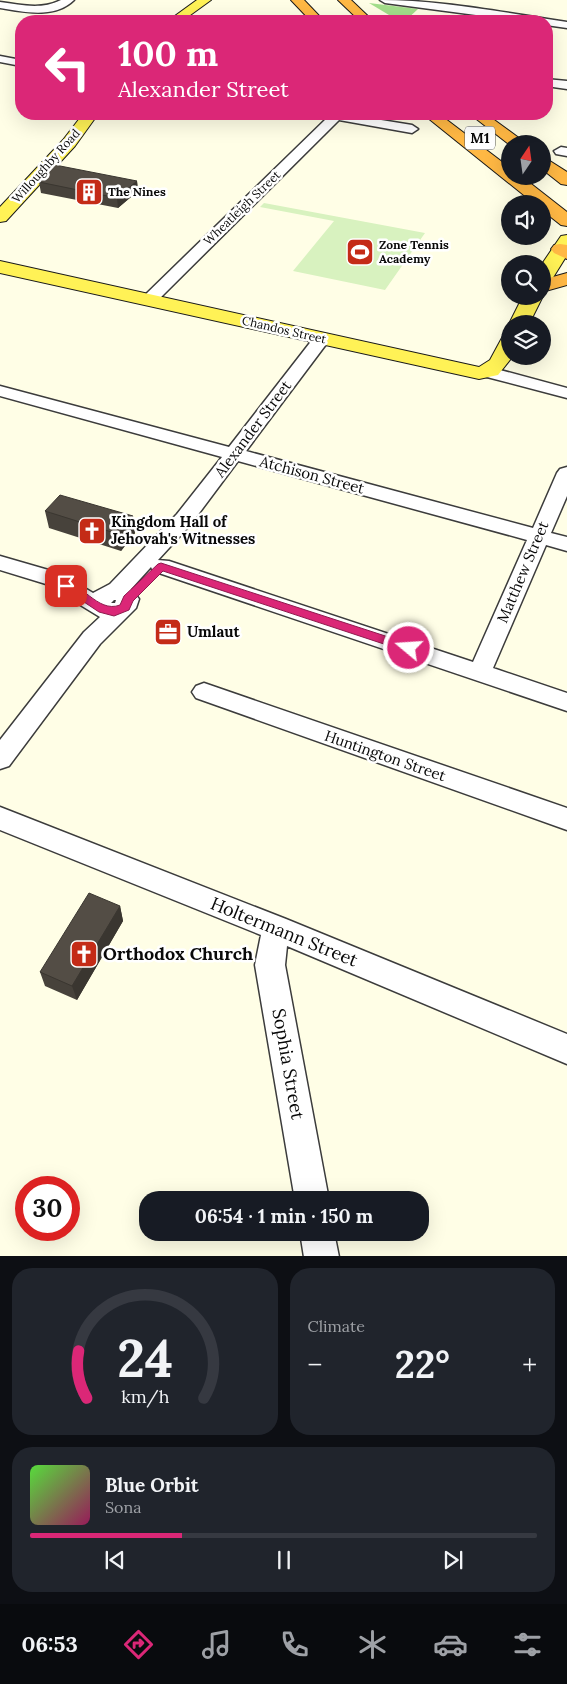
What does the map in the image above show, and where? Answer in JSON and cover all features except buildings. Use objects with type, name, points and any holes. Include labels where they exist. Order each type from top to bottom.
[{"type":"highway","points":[[297,0],[312,15]]},
{"type":"highway","points":[[312,0],[326,15]]},
{"type":"highway","points":[[344,0],[360,15]]},
{"type":"highway","points":[[438,120],[501,169]]},
{"type":"highway","name":"M1","points":[[456,120],[501,156]]},
{"type":"highway","name":"M1","points":[[491,120],[509,135]]},
{"type":"highway","points":[[551,168],[567,180]]},
{"type":"highway","points":[[523,185],[562,212]]},
{"type":"highway","points":[[535,185],[562,212]]},
{"type":"highway","points":[[551,283],[567,279]]},
{"type":"main road","points":[[183,15],[204,0]]},
{"type":"main road","name":"Willoughby Road","points":[[0,217],[69,143],[86,120]]},
{"type":"main road","points":[[551,267],[565,247]]},
{"type":"main road","name":"Chandos Street","points":[[0,267],[155,293],[322,339],[470,372],[489,372]]},
{"type":"main road","points":[[489,372],[494,369],[501,356]]},
{"type":"street","points":[[0,5],[42,11],[52,10],[69,0]]},
{"type":"street","points":[[385,0],[497,15]]},
{"type":"street","points":[[553,23],[567,25]]},
{"type":"street","points":[[0,59],[15,62]]},
{"type":"street","points":[[553,83],[567,85]]},
{"type":"street","name":"Wheatleigh Street","points":[[155,293],[325,120]]},
{"type":"street","points":[[359,120],[412,129]]},
{"type":"street","name":"Alexander Street","points":[[0,759],[92,638],[113,601],[184,519],[322,339]]},
{"type":"street","name":"Chandos Street","points":[[489,372],[567,393]]},
{"type":"street","name":"Atchison Street","points":[[0,391],[567,544]]},
{"type":"street","name":"Matthew Street","points":[[480,672],[567,473]]},
{"type":"street","name":"Alexander Street","points":[[113,601],[161,566],[176,539],[184,519]]},
{"type":"street","points":[[0,563],[113,601]]},
{"type":"street","points":[[161,566],[567,702]]},
{"type":"street","name":"Huntington Street","points":[[204,692],[567,819]]},
{"type":"street","name":"Holtermann Street","points":[[0,818],[276,928],[567,1050]]},
{"type":"street","name":"Sophia Street","points":[[276,928],[270,965],[310,1191]]},
{"type":"street","points":[[320,1241],[322,1256]]},
{"type":"green space","points":[[369,3],[418,9],[412,15],[389,15]]},
{"type":"green space","name":"Zone Tennis Academy","points":[[264,203],[425,233],[385,290],[293,271],[334,221],[260,207]]},
{"type":"place","name":"The Nines","points":[[89,192]]},
{"type":"place","name":"Zone Tennis Academy","points":[[360,252]]},
{"type":"place","name":"Kingdom Hall of Jehovah's Witnesses","points":[[92,531]]},
{"type":"place","name":"Umlaut","points":[[168,632]]},
{"type":"place","name":"Orthodox Church","points":[[84,954]]},
{"type":"route","points":[[66,586],[108,612],[120,611],[125,608],[128,599],[161,566],[409,648]]}]
